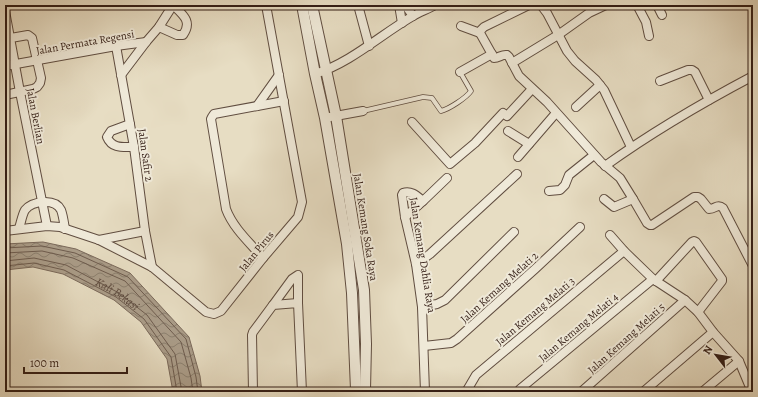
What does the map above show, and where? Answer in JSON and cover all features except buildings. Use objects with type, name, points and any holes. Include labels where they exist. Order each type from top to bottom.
[{"type":"street","points":[[159,27],[177,35],[183,35],[186,31],[188,24],[186,18],[173,5]]},
{"type":"street","name":"Jalan Permata Regensi","points":[[5,66],[146,42],[159,27],[173,5]]},
{"type":"street","name":"Jalan Pirus","points":[[5,231],[19,228],[47,226],[65,228],[99,240],[152,267],[206,312],[214,314],[221,311],[298,217],[302,202],[266,5]]},
{"type":"street","name":"Jalan Kemang Soka Raya","points":[[302,5],[315,74],[330,117]]},
{"type":"street","name":"Jalan Kemang Soka Raya","points":[[312,5],[326,71],[330,117],[347,244],[361,391]]},
{"type":"street","points":[[358,5],[370,46]]},
{"type":"street","points":[[400,5],[402,23]]},
{"type":"street","points":[[405,5],[413,16]]},
{"type":"street","points":[[315,74],[332,68],[370,46],[413,16],[435,5]]},
{"type":"street","points":[[480,33],[484,27],[528,5]]},
{"type":"street","points":[[541,5],[547,13],[567,51],[604,90],[631,147]]},
{"type":"street","points":[[512,62],[558,35],[589,13],[606,5]]},
{"type":"street","points":[[637,5],[646,22],[649,36]]},
{"type":"street","points":[[657,5],[662,15]]},
{"type":"street","name":"Jalan Berlian","points":[[5,11],[7,38],[15,64],[47,226]]},
{"type":"street","points":[[461,26],[480,33],[494,58],[507,55],[519,76],[605,166],[620,178],[644,220],[650,225],[694,198],[698,197],[701,199],[709,209],[719,205],[723,208],[753,266]]},
{"type":"street","points":[[5,95],[33,89],[39,85],[42,78],[31,37],[28,35],[7,38]]},
{"type":"street","points":[[121,75],[146,42]]},
{"type":"street","name":"Jalan Safir 2","points":[[116,46],[134,148],[145,231],[152,267]]},
{"type":"street","points":[[460,72],[492,54]]},
{"type":"street","points":[[660,81],[688,70],[692,70],[695,72],[709,100]]},
{"type":"street","points":[[258,106],[279,75]]},
{"type":"street","points":[[605,166],[631,147],[709,100],[753,76]]},
{"type":"street","points":[[576,107],[600,85]]},
{"type":"street","points":[[412,122],[450,164],[475,143],[503,113],[507,116],[532,89]]},
{"type":"street","points":[[263,258],[237,229],[229,217],[226,209],[211,119],[214,114],[284,101]]},
{"type":"street","points":[[330,117],[363,111]]},
{"type":"street","points":[[518,157],[556,113]]},
{"type":"street","points":[[130,124],[111,131],[107,137],[112,144],[116,146],[134,148]]},
{"type":"street","points":[[508,131],[529,144]]},
{"type":"street","points":[[549,191],[560,190],[564,186],[569,175],[594,154]]},
{"type":"street","points":[[416,264],[430,254],[517,174]]},
{"type":"street","points":[[405,216],[447,178]]},
{"type":"street","name":"Jalan Kemang Dahlia Raya","points":[[423,201],[411,192],[403,193],[402,198],[405,216],[416,264],[422,306],[425,392]]},
{"type":"street","points":[[604,199],[614,207],[633,199]]},
{"type":"street","points":[[19,228],[25,210],[30,206],[42,202],[51,202],[56,204],[61,210],[65,228]]},
{"type":"street","name":"Jalan Kemang Melati 2","points":[[424,346],[450,343],[457,339],[536,269],[580,227]]},
{"type":"street","points":[[99,240],[145,231]]},
{"type":"street","points":[[422,306],[437,304],[445,300],[514,232]]},
{"type":"street","points":[[610,235],[654,280],[685,300],[698,312],[713,332],[739,361],[752,392]]},
{"type":"street","name":"Jalan Kemang Melati 4","points":[[518,392],[654,280],[694,241],[722,278],[722,281],[698,312]]},
{"type":"street","name":"Jalan Kemang Melati 3","points":[[466,392],[476,375],[624,251]]},
{"type":"street","points":[[253,392],[252,335],[292,279],[298,275],[302,392]]},
{"type":"street","name":"Jalan Kemang Melati 5","points":[[581,392],[685,300]]},
{"type":"street","points":[[273,305],[298,303]]},
{"type":"street","points":[[643,392],[713,332]]},
{"type":"street","points":[[702,392],[739,361]]},
{"type":"lane","points":[[363,111],[423,97],[432,98],[440,111],[444,110],[471,91],[460,72]]},
{"type":"water","name":"Kali Bekasi","points":[[43,242],[76,249],[130,273],[189,337],[200,376],[202,392],[173,392],[167,359],[141,322],[114,300],[63,274],[33,267],[5,270],[5,244]]}]
